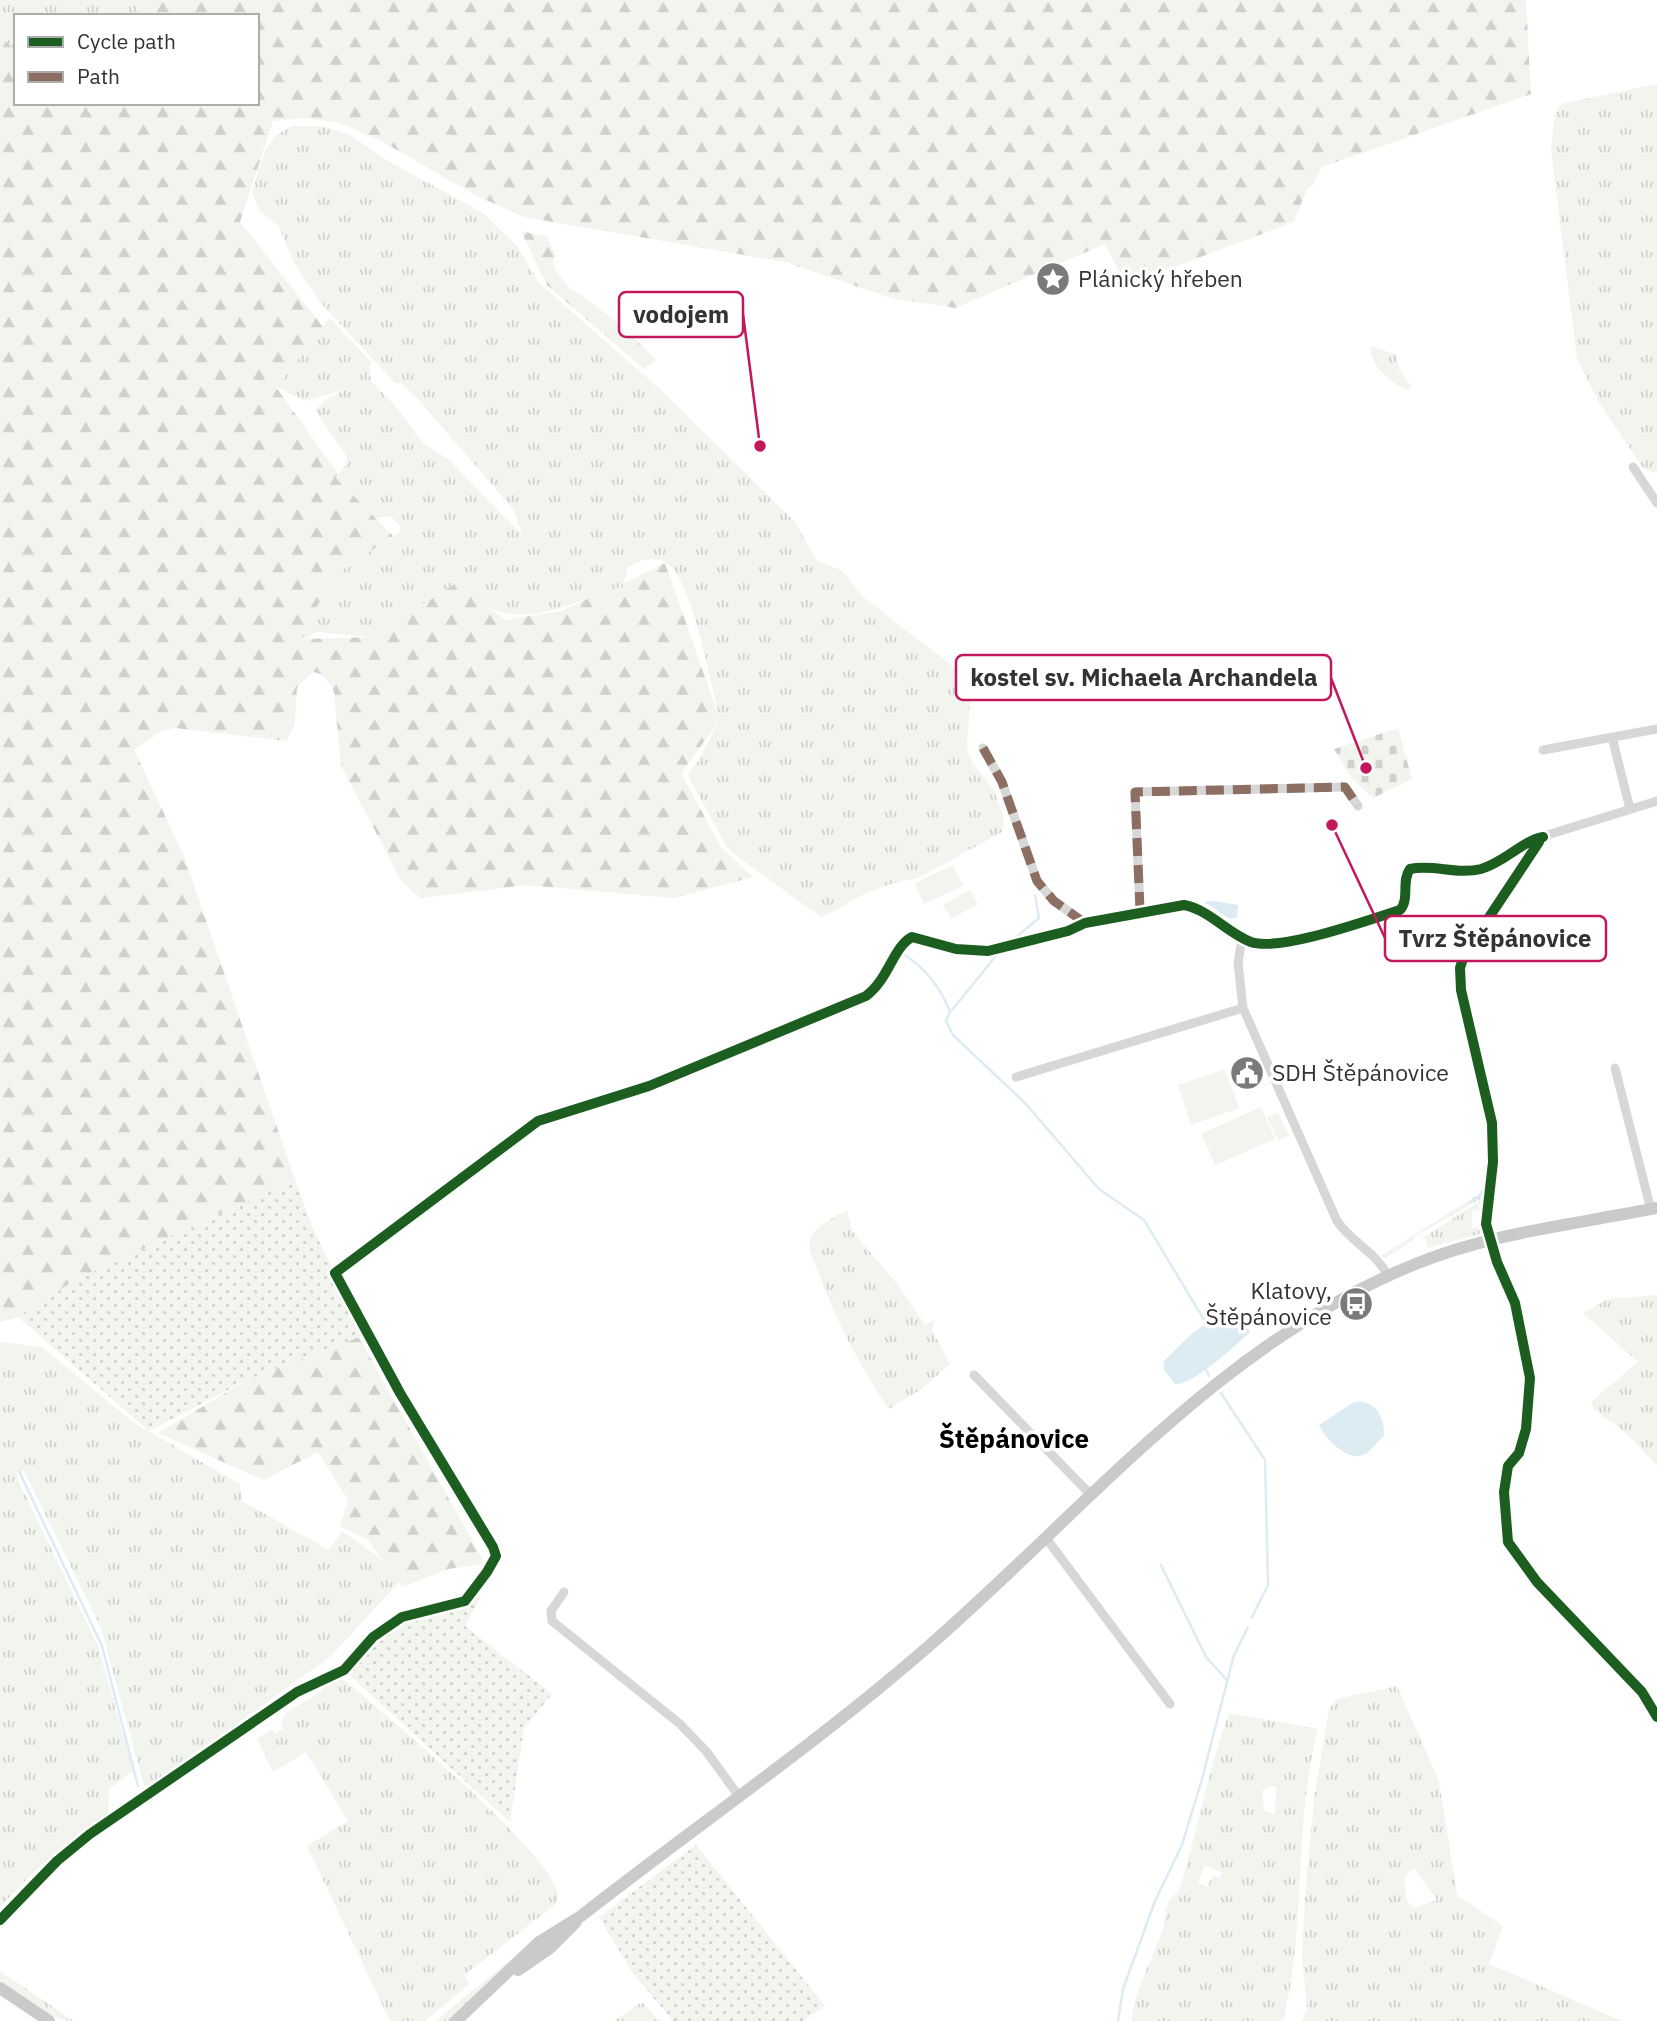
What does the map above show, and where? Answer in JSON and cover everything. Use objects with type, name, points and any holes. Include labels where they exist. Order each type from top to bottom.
[{"type":"main road","points":[[456,2021],[499,1982],[550,1948],[581,1916],[920,1654],[1172,1420],[1235,1370],[1322,1311],[1388,1276],[1440,1255],[1490,1241],[1654,1209]]},
{"type":"main road","points":[[0,1988],[49,2021]]},
{"type":"street","points":[[1633,467],[1657,503]]},
{"type":"street","points":[[1543,750],[1657,729]]},
{"type":"street","points":[[1612,737],[1630,809]]},
{"type":"street","points":[[983,748],[1002,782],[1037,881],[1054,901],[1085,923]]},
{"type":"street","points":[[1140,911],[1135,792],[1344,787],[1358,806]]},
{"type":"street","points":[[1057,934],[1085,923],[1178,905],[1191,906],[1242,938],[1255,943],[1281,942],[1400,910],[1404,905],[1407,873],[1410,869],[1479,869],[1505,859],[1531,840],[1657,801]]},
{"type":"street","points":[[1490,1241],[1485,1214],[1493,1161],[1492,1123],[1461,990],[1460,968],[1464,956],[1518,870],[1543,836]]},
{"type":"street","points":[[1242,938],[1238,963],[1242,1008],[1336,1221],[1352,1241],[1380,1263],[1388,1276]]},
{"type":"street","points":[[1016,1076],[1242,1008]]},
{"type":"street","points":[[1615,1068],[1654,1209]]},
{"type":"street","points":[[974,1376],[1091,1495]]},
{"type":"street","points":[[1046,1538],[1170,1704]]},
{"type":"street","points":[[564,1592],[551,1611],[552,1621],[680,1724],[712,1758],[738,1795]]},
{"type":"street","points":[[0,1920],[74,1848],[185,1771]]},
{"type":"green space","points":[[0,0],[131,0],[141,14],[14,14],[14,50],[0,33]]},
{"type":"green space","points":[[131,0],[1526,0],[1531,94],[1322,167],[1312,186],[1307,189],[1294,221],[1171,268],[1121,275],[1105,244],[955,308],[891,298],[785,262],[524,217],[477,196],[383,142],[337,122],[301,118],[273,121],[240,222],[323,327],[276,387],[338,474],[336,478],[393,536],[342,570],[299,632],[304,639],[372,637],[459,581],[505,620],[561,611],[602,592],[623,587],[624,583],[665,563],[720,720],[681,773],[721,847],[753,877],[674,898],[526,885],[420,898],[402,882],[341,766],[334,692],[321,674],[313,672],[297,687],[295,723],[286,741],[175,728],[161,731],[134,750],[184,856],[295,1180],[77,1279],[18,1317],[0,1322],[0,33],[14,50],[14,105],[259,105],[259,14],[141,14]]},
{"type":"green space","points":[[1657,84],[1655,473],[1643,468],[1600,404],[1577,359],[1551,149],[1555,114],[1561,104]]},
{"type":"green space","points":[[295,126],[322,126],[350,135],[388,161],[483,213],[517,246],[539,283],[661,390],[795,522],[817,561],[841,570],[863,597],[954,667],[970,701],[967,747],[971,761],[994,790],[1004,819],[1002,832],[916,879],[873,890],[821,917],[738,857],[727,847],[689,778],[689,772],[720,720],[700,637],[685,591],[669,565],[659,560],[643,561],[628,567],[623,587],[538,613],[503,613],[488,606],[459,581],[372,637],[317,632],[304,639],[299,632],[301,625],[342,570],[399,533],[401,528],[391,516],[373,518],[336,477],[346,465],[347,457],[315,410],[327,399],[347,389],[305,401],[276,387],[330,318],[372,363],[369,366],[371,381],[396,407],[422,442],[449,460],[522,535],[514,510],[416,397],[401,383],[395,383],[320,302],[295,265],[278,225],[259,210],[252,191],[265,151],[276,136]]},
{"type":"green space","points":[[521,231],[547,237],[555,254],[553,264],[556,271],[568,286],[624,327],[656,360],[644,369],[547,285]]},
{"type":"green space","points":[[1371,346],[1396,355],[1399,369],[1412,387],[1408,390],[1382,373],[1373,360]]},
{"type":"green space","points":[[1398,728],[1412,779],[1373,798],[1352,779],[1334,749]]},
{"type":"green space","points":[[953,865],[963,886],[924,904],[915,883]]},
{"type":"green space","points":[[970,890],[978,904],[951,919],[943,905]]},
{"type":"green space","points":[[1225,1069],[1239,1108],[1191,1125],[1178,1085]]},
{"type":"green space","points":[[1261,1107],[1275,1139],[1215,1165],[1201,1134]]},
{"type":"green space","points":[[1278,1113],[1289,1136],[1278,1141],[1267,1117]]},
{"type":"green space","points":[[295,1180],[314,1231],[335,1273],[346,1279],[370,1327],[359,1337],[249,1379],[149,1431],[18,1317],[77,1279]]},
{"type":"green space","points":[[1485,1190],[1484,1197],[1412,1238],[1413,1240],[1384,1259],[1381,1256]]},
{"type":"green space","points":[[1480,1201],[1479,1211],[1472,1210],[1472,1228],[1479,1227],[1480,1234],[1427,1248],[1427,1238],[1421,1239]]},
{"type":"green space","points":[[847,1211],[853,1232],[897,1284],[925,1325],[934,1320],[932,1330],[950,1364],[920,1390],[889,1409],[849,1342],[809,1248],[810,1239],[818,1229]]},
{"type":"green space","points":[[1657,1295],[1657,1466],[1627,1434],[1593,1409],[1592,1401],[1638,1362],[1583,1313],[1608,1299]]},
{"type":"green space","points":[[359,1337],[483,1560],[482,1564],[448,1569],[402,1587],[399,1583],[405,1576],[383,1560],[368,1540],[340,1526],[348,1500],[318,1452],[263,1480],[158,1433],[249,1379]]},
{"type":"green space","points":[[0,1342],[42,1347],[133,1422],[240,1484],[242,1501],[329,1550],[342,1531],[405,1576],[330,1657],[153,1784],[144,1786],[101,1628],[24,1471],[17,1472],[18,1480],[98,1646],[133,1771],[109,1789],[108,1813],[35,1871],[0,1907]]},
{"type":"green space","points":[[487,1572],[478,1602],[465,1626],[552,1694],[524,1728],[510,1822],[344,1670],[373,1637],[402,1617],[465,1601]]},
{"type":"green space","points":[[336,1679],[344,1680],[463,1784],[527,1847],[548,1874],[558,1894],[558,1900],[552,1907],[464,1975],[469,1984],[425,2021],[390,2021],[307,1846],[348,1821],[306,1752],[273,1772],[257,1739],[272,1729],[275,1734],[283,1729],[281,1722],[286,1713],[323,1690],[321,1686]]},
{"type":"green space","points":[[1397,1686],[1439,1781],[1457,1895],[1503,1926],[1489,1964],[1622,2021],[1302,2021],[1307,2008],[1302,1958],[1315,1792],[1329,1709],[1337,1699]],"holes":[[[1414,1868],[1437,1900],[1413,1908],[1406,1899],[1404,1878]]]},
{"type":"green space","points":[[1229,1713],[1318,1729],[1305,1801],[1295,1949],[1283,2021],[1132,2021],[1136,2000],[1162,1932],[1168,1905],[1178,1893]],"holes":[[[1270,1786],[1276,1787],[1275,1814],[1264,1811],[1262,1791]],[[1205,1865],[1222,1872],[1219,1878],[1213,1876],[1207,1887],[1198,1883]]]},
{"type":"green space","points":[[696,1845],[825,2006],[803,2021],[673,2021],[632,1972],[599,1917]]},
{"type":"green space","points":[[521,1951],[506,1970],[450,2021],[436,2021]]},
{"type":"green space","points":[[0,1971],[74,2021],[54,2017],[35,2007],[0,1981]]},
{"type":"green space","points":[[642,2002],[660,2021],[614,2021]]},
{"type":"shaded area","points":[[1204,902],[1238,905],[1237,918],[1230,919]]},
{"type":"shaded area","points":[[1235,1316],[1245,1321],[1250,1332],[1202,1372],[1175,1384],[1164,1370],[1164,1361],[1204,1325],[1213,1320]]},
{"type":"shaded area","points":[[1354,1402],[1373,1406],[1383,1422],[1384,1429],[1384,1436],[1366,1454],[1357,1456],[1343,1452],[1319,1425]]},
{"type":"waterway","points":[[952,1010],[1000,951],[1039,918],[1035,895]]},
{"type":"waterway","points":[[905,955],[920,966],[942,995],[950,1012],[946,1021],[953,1035],[1026,1104],[1099,1189],[1144,1220],[1206,1323]]},
{"type":"waterway","points":[[1469,1203],[1479,1196],[1485,1187]]},
{"type":"waterway","points":[[1205,1368],[1209,1376]]},
{"type":"waterway","points":[[1221,1393],[1265,1460],[1268,1585],[1252,1617]]},
{"type":"waterway","points":[[19,1471],[102,1646],[138,1786]]},
{"type":"waterway","points":[[1161,1565],[1206,1657],[1227,1680]]},
{"type":"waterway","points":[[1118,2021],[1123,1989],[1155,1901],[1182,1845],[1234,1655],[1248,1627]]},
{"type":"marked path","points":[[983,748],[1002,782],[1037,881],[1054,901],[1085,923]]},
{"type":"marked path","points":[[1140,910],[1135,792],[1345,787],[1358,806]]},
{"type":"cycle path","points":[[0,1920],[57,1861],[90,1834],[297,1692],[344,1670],[373,1637],[402,1617],[465,1601],[487,1572],[496,1556],[493,1547],[400,1393],[335,1273],[538,1121],[649,1086],[866,996],[880,981],[900,948],[912,937],[956,949],[988,951],[1068,931],[1085,923],[1184,905],[1202,912],[1251,942],[1282,943],[1400,910],[1405,901],[1406,879],[1410,869],[1481,869],[1543,837]]},
{"type":"cycle path","points":[[1539,842],[1464,955],[1460,968],[1461,990],[1492,1123],[1493,1162],[1486,1224],[1497,1262],[1515,1303],[1530,1378],[1526,1429],[1519,1453],[1508,1466],[1504,1492],[1508,1542],[1537,1582],[1642,1692],[1657,1717]]},
{"type":"place","name":"Plánický hřeben","points":[[1053,279]]},
{"type":"place","name":"vodojem","points":[[760,446]]},
{"type":"place","name":"kostel sv. Michaela Archandela","points":[[1366,768]]},
{"type":"place","name":"Tvrz Štěpánovice","points":[[1332,825]]},
{"type":"place","name":"SDH Štěpánovice","points":[[1247,1073]]},
{"type":"place","name":"Klatovy, Štěpánovice","points":[[1356,1304]]},
{"type":"district","name":"Štěpánovice","points":[[1014,1439]]}]
